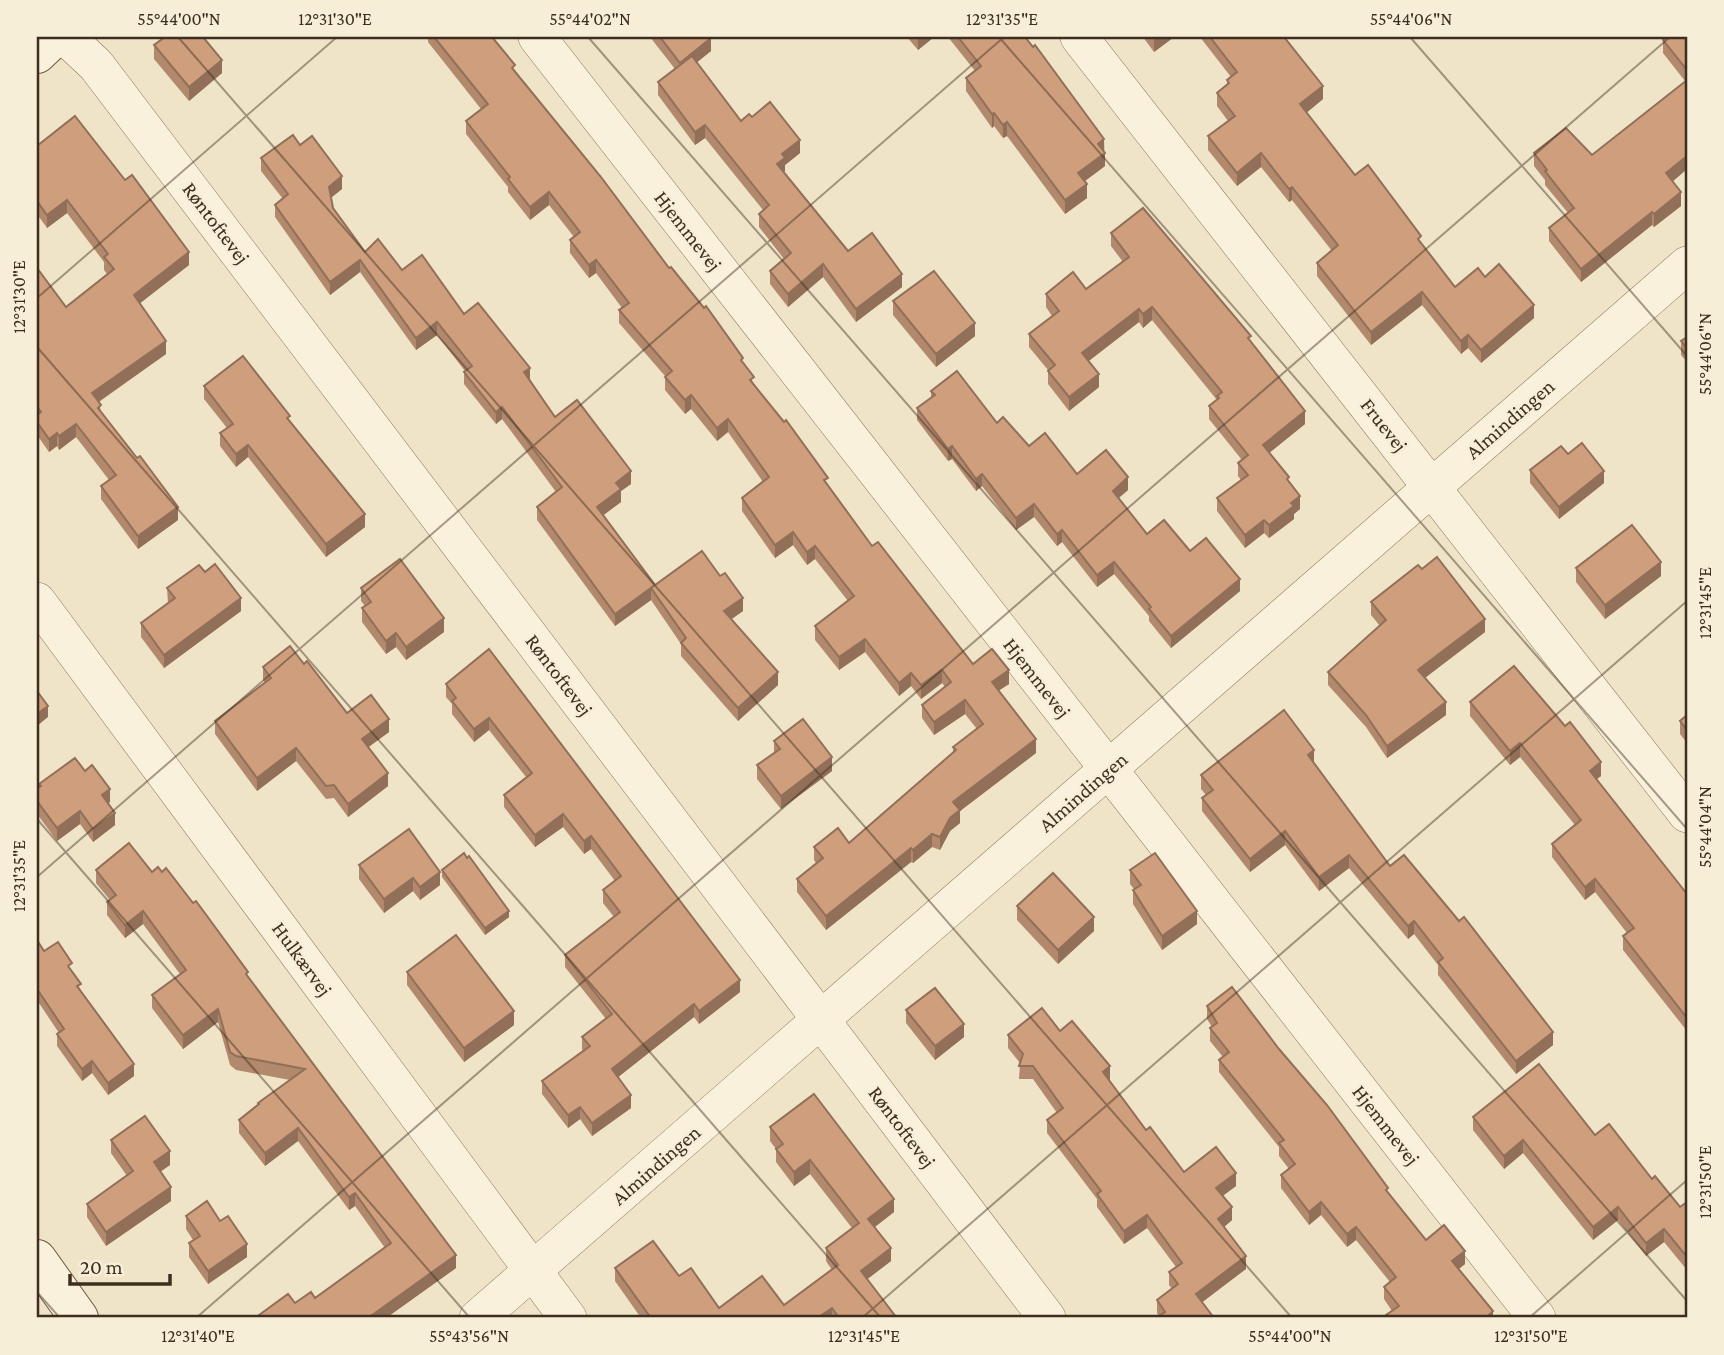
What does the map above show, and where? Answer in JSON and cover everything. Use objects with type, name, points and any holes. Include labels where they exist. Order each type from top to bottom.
[{"type":"street","points":[[37,54],[55,37]]},
{"type":"street","name":"Røntoftevej","points":[[66,37],[96,65],[1047,1318]]},
{"type":"street","name":"Hjemmevej","points":[[537,37],[1537,1318]]},
{"type":"street","name":"Fruevej","points":[[1079,37],[1687,814]]},
{"type":"street","name":"Almindingen","points":[[478,1318],[1687,265]]},
{"type":"street","name":"Hulkærvej","points":[[37,601],[568,1318]]},
{"type":"street","points":[[37,1259],[79,1318]]},
{"type":"building","points":[[165,37],[203,37],[222,60],[189,87],[154,45]]},
{"type":"building","points":[[434,37],[492,37],[515,65],[512,68],[601,177],[669,268],[671,267],[704,308],[706,306],[743,358],[741,360],[754,377],[750,380],[784,422],[786,420],[828,478],[824,480],[872,546],[878,542],[973,664],[992,649],[1009,670],[992,682],[1036,739],[953,802],[960,810],[950,818],[940,837],[932,834],[913,850],[911,848],[826,916],[797,879],[823,858],[814,847],[838,828],[849,843],[956,750],[953,747],[983,724],[965,700],[934,722],[922,705],[951,682],[942,670],[921,685],[911,673],[899,683],[865,639],[839,657],[815,626],[854,596],[815,546],[807,552],[793,532],[775,545],[742,498],[769,477],[728,419],[717,428],[691,395],[685,400],[665,377],[672,371],[619,310],[629,303],[596,260],[589,265],[570,240],[580,232],[549,192],[530,207],[508,179],[510,177],[466,121],[488,104]]},
{"type":"building","points":[[660,37],[710,37],[711,38],[680,63]]},
{"type":"building","points":[[958,37],[1025,37],[1033,47],[1035,45],[1104,139],[1098,144],[1105,153],[1078,173],[1087,184],[1065,200],[1007,122],[1003,125],[994,113],[992,114],[966,78],[981,66]]},
{"type":"building","points":[[1210,37],[1284,37],[1323,86],[1300,104],[1355,175],[1368,165],[1421,236],[1418,239],[1455,287],[1478,268],[1485,277],[1499,264],[1534,305],[1481,350],[1468,335],[1461,341],[1422,292],[1371,332],[1317,263],[1338,245],[1292,187],[1289,189],[1261,153],[1237,173],[1208,136],[1235,116],[1217,93],[1237,72]]},
{"type":"building","points":[[1667,37],[1687,37],[1687,70],[1663,40]]},
{"type":"building","points":[[692,56],[741,121],[749,114],[752,117],[770,102],[800,140],[782,154],[785,158],[777,164],[848,251],[872,233],[902,274],[856,309],[823,264],[788,294],[770,271],[791,253],[759,214],[769,205],[705,125],[695,132],[658,82]]},
{"type":"building","points":[[1687,80],[1687,156],[1666,173],[1681,192],[1581,269],[1549,228],[1574,208],[1534,153],[1566,128],[1592,155]]},
{"type":"building","points":[[75,116],[125,180],[132,175],[189,252],[134,295],[166,341],[92,393],[101,405],[98,408],[137,458],[140,456],[178,507],[138,536],[101,486],[116,475],[76,424],[59,436],[57,433],[49,439],[37,422],[37,415],[41,412],[37,406],[37,268],[66,307],[114,269],[104,257],[108,254],[67,200],[47,215],[37,201],[37,146]]},
{"type":"building","points":[[293,135],[300,145],[312,136],[342,176],[329,187],[333,208],[365,252],[378,239],[402,270],[422,255],[464,314],[478,303],[530,368],[524,372],[555,417],[577,400],[631,471],[616,483],[621,489],[597,507],[655,585],[615,614],[537,507],[562,487],[502,407],[496,412],[464,372],[472,366],[437,322],[416,338],[360,260],[330,282],[275,205],[288,194],[261,158]]},
{"type":"building","points":[[1143,208],[1251,336],[1248,338],[1305,411],[1263,445],[1289,477],[1287,479],[1300,496],[1291,503],[1294,506],[1269,525],[1264,520],[1245,535],[1217,498],[1248,475],[1238,463],[1248,455],[1209,406],[1222,392],[1152,307],[1143,314],[1139,309],[1082,353],[1099,374],[1069,397],[1048,371],[1055,365],[1029,334],[1059,311],[1046,294],[1073,272],[1086,289],[1129,257],[1111,233]]},
{"type":"building","points":[[934,271],[975,323],[936,354],[893,301]]},
{"type":"building","points":[[1687,337],[1687,348],[1681,341]]},
{"type":"building","points":[[243,356],[290,416],[287,418],[365,514],[326,544],[248,445],[236,454],[220,433],[233,424],[204,386]]},
{"type":"building","points":[[957,371],[997,423],[1003,417],[1029,446],[1045,433],[1077,474],[1106,450],[1128,477],[1113,491],[1147,534],[1164,520],[1190,551],[1206,538],[1240,579],[1171,636],[1114,562],[1097,575],[1062,530],[1057,534],[1034,504],[1016,518],[982,474],[976,479],[952,446],[948,449],[917,408],[935,395],[931,391]]},
{"type":"building","points":[[1582,443],[1604,471],[1559,507],[1530,470],[1561,446],[1568,454]]},
{"type":"building","points":[[1632,525],[1661,562],[1605,605],[1576,568]]},
{"type":"building","points":[[702,551],[720,576],[725,573],[743,598],[724,611],[778,672],[738,708],[681,643],[686,638],[651,588]]},
{"type":"building","points":[[1437,557],[1485,619],[1418,670],[1446,702],[1387,746],[1366,715],[1328,672],[1386,620],[1371,602],[1418,565],[1422,569]]},
{"type":"building","points":[[400,559],[444,618],[406,647],[396,633],[386,641],[362,608],[371,602],[361,588]]},
{"type":"building","points":[[215,564],[241,598],[164,655],[141,623],[175,598],[167,588],[199,565],[205,572]]},
{"type":"building","points":[[290,646],[304,664],[307,661],[347,713],[371,695],[389,719],[362,739],[388,773],[348,804],[334,785],[326,786],[296,748],[257,778],[215,721],[271,678],[263,667]]},
{"type":"building","points":[[489,649],[740,980],[699,1011],[694,1004],[612,1069],[631,1095],[592,1123],[580,1107],[568,1115],[542,1081],[590,1046],[582,1037],[612,1014],[565,955],[620,912],[603,890],[621,876],[591,836],[584,841],[563,814],[535,835],[504,795],[532,773],[489,718],[474,729],[452,701],[456,698],[446,684]]},
{"type":"building","points":[[1514,666],[1565,726],[1570,722],[1601,762],[1590,771],[1687,894],[1687,1018],[1623,936],[1634,928],[1595,879],[1585,887],[1552,844],[1581,820],[1520,743],[1510,751],[1470,702]]},
{"type":"building","points":[[37,691],[48,706],[37,714]]},
{"type":"building","points":[[1284,710],[1314,750],[1308,755],[1390,866],[1404,855],[1459,921],[1464,917],[1553,1032],[1516,1061],[1438,962],[1443,958],[1414,921],[1408,926],[1349,855],[1319,877],[1285,831],[1250,859],[1202,798],[1213,790],[1201,775]]},
{"type":"building","points":[[1687,715],[1687,730],[1680,721]]},
{"type":"building","points":[[803,719],[832,757],[781,796],[757,765],[780,749],[774,741]]},
{"type":"building","points":[[75,758],[85,771],[92,765],[110,789],[102,795],[115,813],[93,829],[80,811],[57,828],[37,801],[37,789],[41,786],[39,784]]},
{"type":"building","points":[[409,829],[440,872],[420,887],[413,878],[384,899],[359,865]]},
{"type":"building","points":[[129,843],[152,872],[158,867],[162,872],[166,868],[193,903],[196,901],[248,972],[246,974],[456,1255],[368,1318],[255,1318],[288,1294],[295,1303],[311,1292],[315,1298],[391,1243],[355,1193],[349,1197],[298,1128],[265,1153],[239,1120],[305,1069],[236,1056],[230,1052],[218,1009],[183,1035],[152,995],[186,970],[143,911],[125,925],[107,902],[116,895],[96,870]]},
{"type":"building","points":[[464,853],[467,858],[469,856],[509,911],[485,928],[442,870]]},
{"type":"building","points":[[1155,853],[1197,911],[1162,936],[1133,890],[1141,885],[1130,870]]},
{"type":"building","points":[[1053,873],[1094,917],[1058,950],[1017,906]]},
{"type":"building","points":[[456,935],[514,1011],[464,1048],[407,972]]},
{"type":"building","points":[[37,940],[44,951],[58,942],[72,963],[68,966],[81,984],[77,986],[134,1064],[108,1083],[92,1061],[82,1069],[57,1034],[64,1029],[37,989]]},
{"type":"building","points":[[1232,987],[1279,1049],[1327,1105],[1388,1188],[1386,1190],[1426,1240],[1444,1225],[1465,1251],[1452,1261],[1493,1311],[1489,1318],[1388,1318],[1386,1315],[1399,1306],[1384,1287],[1396,1277],[1356,1227],[1347,1234],[1321,1202],[1309,1212],[1281,1175],[1295,1164],[1279,1143],[1284,1140],[1219,1060],[1229,1052],[1210,1028],[1217,1023],[1207,1006]]},
{"type":"building","points":[[935,988],[964,1024],[935,1046],[906,1010]]},
{"type":"building","points":[[1042,1008],[1060,1031],[1072,1021],[1110,1066],[1103,1072],[1146,1130],[1150,1127],[1184,1172],[1216,1147],[1236,1173],[1216,1188],[1232,1207],[1218,1219],[1246,1256],[1196,1294],[1214,1318],[1156,1318],[1165,1312],[1157,1300],[1178,1284],[1169,1272],[1182,1263],[1147,1215],[1124,1231],[1097,1194],[1101,1191],[1047,1120],[1063,1108],[1033,1066],[1019,1066],[1023,1054],[1008,1035]]},
{"type":"building","points":[[1539,1064],[1595,1135],[1609,1124],[1652,1179],[1655,1176],[1680,1207],[1687,1202],[1687,1257],[1664,1229],[1646,1243],[1618,1207],[1593,1227],[1523,1140],[1504,1156],[1473,1117]]},
{"type":"building","points":[[814,1094],[894,1199],[868,1219],[891,1248],[861,1271],[896,1317],[839,1318],[832,1308],[817,1318],[651,1318],[615,1268],[653,1241],[679,1276],[691,1268],[719,1308],[762,1276],[784,1305],[838,1265],[826,1248],[859,1223],[810,1160],[794,1172],[776,1149],[783,1144],[770,1127]]},
{"type":"building","points":[[145,1116],[170,1151],[154,1162],[171,1187],[106,1232],[87,1204],[133,1171],[111,1140]]},
{"type":"building","points":[[207,1201],[220,1221],[228,1216],[247,1244],[208,1271],[189,1243],[200,1236],[186,1216]]}]
